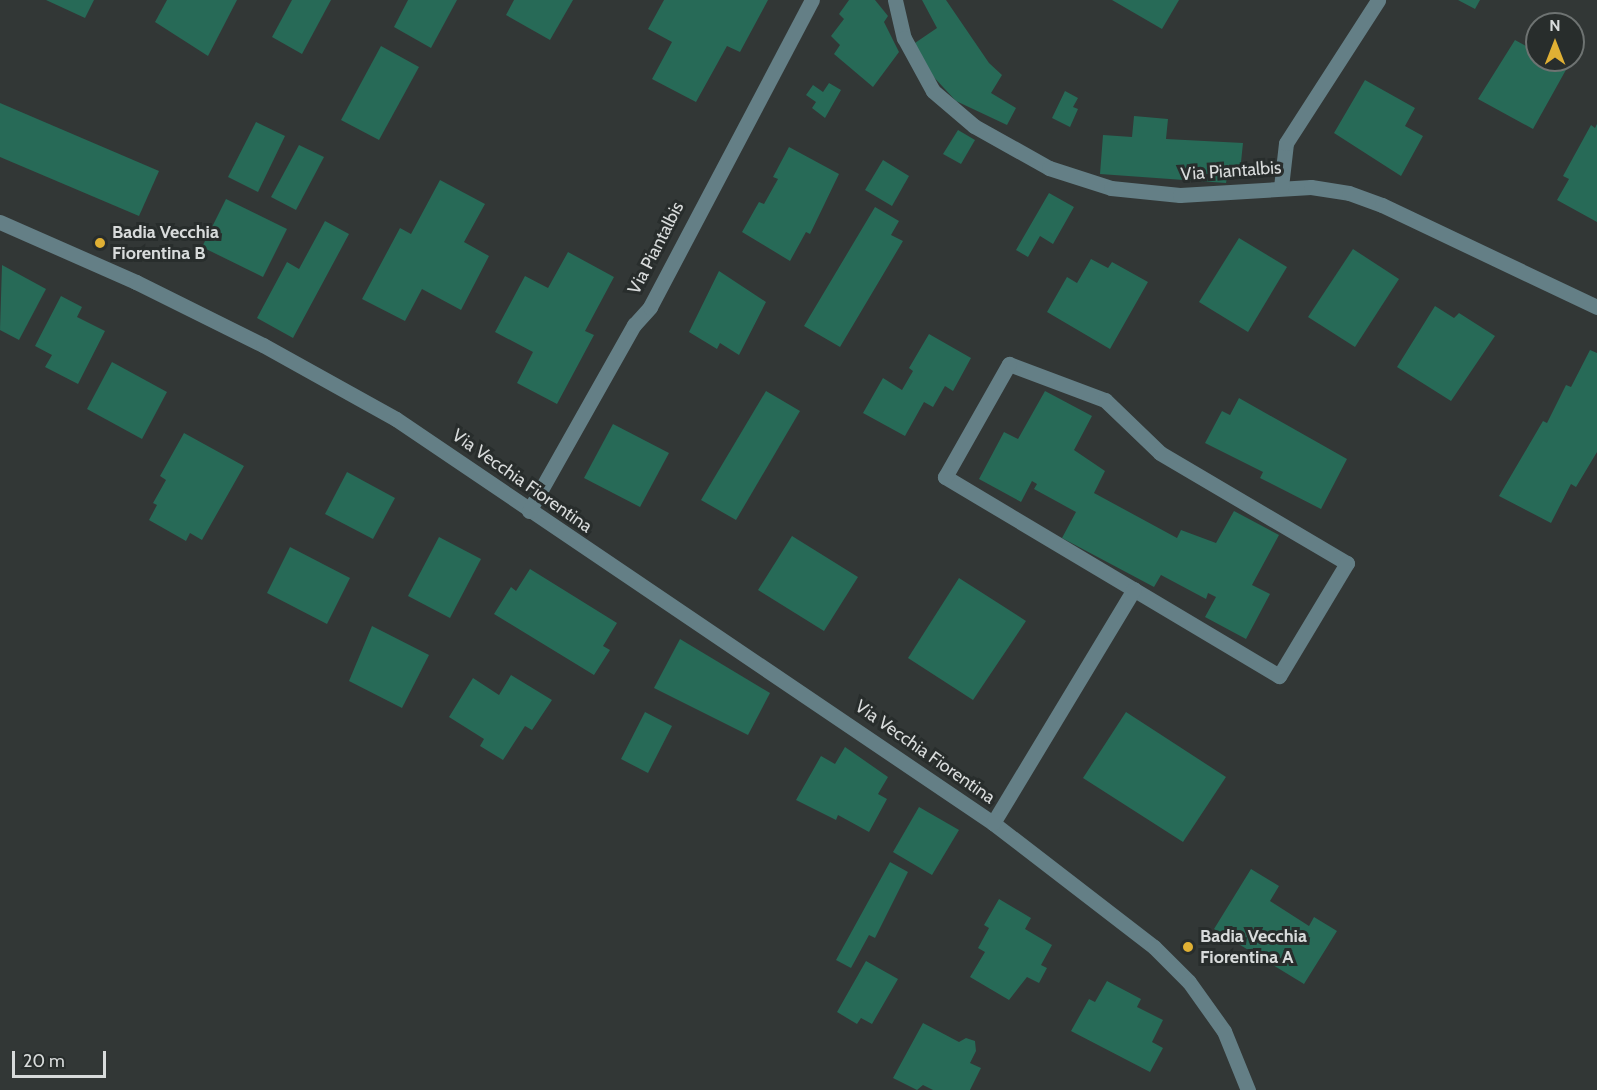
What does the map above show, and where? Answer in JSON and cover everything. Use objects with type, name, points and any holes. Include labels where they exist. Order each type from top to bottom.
[{"type":"street","name":"Via Piantalbis","points":[[529,511],[634,325],[650,307],[812,0]]},
{"type":"street","name":"Via Piantalbis","points":[[895,0],[904,38],[933,91],[974,126],[1048,168],[1111,188],[1180,195],[1215,196],[1281,187],[1339,192],[1382,205],[1597,307]]},
{"type":"street","points":[[1281,187],[1286,143],[1378,0]]},
{"type":"street","name":"Via Vecchia Fiorentina","points":[[0,222],[136,282],[294,362],[396,419],[993,823],[1154,947],[1189,982],[1224,1031],[1248,1090]]},
{"type":"street","points":[[1009,364],[1105,400],[1160,453],[1347,563],[1280,676],[1134,589],[945,477],[1009,364]]},
{"type":"street","name":"Via Vecchia Fiorentina","points":[[993,823],[1134,589]]},
{"type":"building","points":[[46,0],[94,0],[85,18]]},
{"type":"building","points":[[167,0],[237,0],[208,56],[155,22]]},
{"type":"building","points":[[292,0],[331,0],[302,54],[272,37]]},
{"type":"building","points":[[408,0],[457,0],[431,48],[394,27]]},
{"type":"building","points":[[514,0],[573,0],[550,40],[506,15]]},
{"type":"building","points":[[664,0],[768,0],[740,52],[727,46],[696,102],[652,79],[672,42],[648,29]]},
{"type":"building","points":[[849,0],[875,0],[888,16],[884,22],[899,52],[873,87],[834,54],[840,45],[831,36],[844,19],[839,14]]},
{"type":"building","points":[[922,0],[946,0],[989,63],[1002,75],[991,93],[1016,108],[1007,125],[956,101],[930,73],[912,45],[937,28]]},
{"type":"building","points":[[1112,0],[1179,0],[1162,29]]},
{"type":"building","points":[[1458,0],[1480,0],[1475,9]]},
{"type":"building","points":[[1515,40],[1525,45],[1525,72],[1565,72],[1533,129],[1478,99]]},
{"type":"building","points":[[381,46],[419,67],[379,140],[341,120]]},
{"type":"building","points":[[1365,80],[1415,108],[1405,126],[1423,136],[1401,176],[1334,133]]},
{"type":"building","points":[[829,83],[841,90],[825,118],[812,108],[816,102],[806,95],[813,85],[823,92]]},
{"type":"building","points":[[1065,91],[1078,98],[1073,107],[1078,109],[1070,127],[1052,118]]},
{"type":"building","points":[[0,103],[159,171],[139,216],[0,157]]},
{"type":"building","points":[[1134,116],[1168,119],[1166,139],[1243,143],[1240,172],[1228,172],[1226,183],[1100,174],[1103,135],[1132,137]]},
{"type":"building","points":[[256,122],[285,136],[258,192],[228,177]]},
{"type":"building","points":[[1597,124],[1597,222],[1557,200],[1569,179],[1563,176],[1591,125],[1595,128]]},
{"type":"building","points":[[958,130],[975,140],[961,164],[943,154]]},
{"type":"building","points":[[299,145],[324,157],[296,210],[271,197]]},
{"type":"building","points":[[789,147],[839,174],[810,234],[806,232],[790,261],[742,232],[759,202],[764,204],[778,179],[773,177]]},
{"type":"building","points":[[883,160],[909,176],[892,206],[865,190]]},
{"type":"building","points":[[440,180],[485,204],[464,242],[489,256],[461,310],[422,289],[405,321],[362,299],[400,228],[411,234]]},
{"type":"building","points":[[1049,193],[1074,207],[1053,244],[1040,236],[1028,257],[1016,250]]},
{"type":"building","points":[[226,199],[287,229],[263,277],[202,247]]},
{"type":"building","points":[[875,207],[899,221],[891,235],[903,241],[840,347],[804,326]]},
{"type":"building","points":[[325,221],[349,234],[293,338],[257,318],[287,262],[299,269]]},
{"type":"building","points":[[1239,238],[1287,267],[1248,332],[1199,302]]},
{"type":"building","points":[[1353,249],[1399,279],[1355,347],[1308,317]]},
{"type":"building","points":[[568,252],[614,277],[585,331],[594,335],[557,404],[517,383],[533,352],[495,332],[525,276],[548,288]]},
{"type":"building","points":[[1091,259],[1108,268],[1112,262],[1148,282],[1110,349],[1047,312],[1067,277],[1077,283]]},
{"type":"building","points":[[2,265],[46,289],[19,340],[0,330]]},
{"type":"building","points":[[719,271],[766,302],[739,355],[720,343],[717,349],[689,332]]},
{"type":"building","points":[[61,296],[82,307],[77,317],[105,331],[78,384],[45,367],[52,355],[35,346]]},
{"type":"building","points":[[1435,306],[1454,318],[1459,313],[1495,336],[1451,401],[1397,367]]},
{"type":"building","points":[[929,334],[971,358],[953,391],[945,386],[933,407],[924,402],[905,436],[863,413],[883,378],[902,390],[913,371],[909,368]]},
{"type":"building","points":[[1590,350],[1597,353],[1597,452],[1576,487],[1571,484],[1551,523],[1499,496],[1543,421],[1547,423],[1566,385],[1571,387]]},
{"type":"building","points":[[112,362],[167,392],[142,439],[87,409]]},
{"type":"building","points":[[766,391],[800,411],[736,520],[701,500]]},
{"type":"building","points":[[1045,391],[1092,416],[1074,450],[1105,471],[1094,493],[1177,538],[1181,530],[1216,543],[1234,511],[1279,535],[1252,585],[1270,594],[1246,639],[1205,617],[1216,597],[1208,593],[1206,599],[1161,575],[1154,587],[1062,538],[1076,512],[1034,489],[1037,484],[1032,481],[1021,502],[979,479],[1004,432],[1018,439]]},
{"type":"building","points":[[1239,398],[1347,459],[1321,509],[1260,478],[1263,472],[1205,443],[1222,411],[1230,415]]},
{"type":"building","points":[[613,424],[669,453],[640,507],[584,478]]},
{"type":"building","points":[[184,433],[244,466],[202,540],[190,533],[186,541],[149,520],[157,505],[153,503],[166,480],[160,476]]},
{"type":"building","points":[[347,472],[395,498],[373,539],[325,514]]},
{"type":"building","points":[[792,536],[858,577],[824,631],[758,590]]},
{"type":"building","points":[[439,537],[481,559],[450,618],[408,596]]},
{"type":"building","points":[[290,547],[350,578],[327,624],[267,593]]},
{"type":"building","points":[[530,569],[617,623],[603,646],[610,650],[594,675],[494,614],[511,587],[516,591]]},
{"type":"building","points":[[959,578],[1026,621],[973,700],[908,658]]},
{"type":"building","points":[[372,626],[429,655],[402,708],[349,681]]},
{"type":"building","points":[[680,639],[770,693],[748,735],[654,688]]},
{"type":"building","points":[[511,675],[552,700],[532,730],[525,726],[503,760],[480,746],[484,739],[449,717],[473,678],[499,695]]},
{"type":"building","points":[[645,712],[672,726],[648,773],[621,759]]},
{"type":"building","points":[[1126,712],[1226,777],[1183,842],[1083,778]]},
{"type":"building","points":[[845,747],[888,777],[878,794],[887,799],[869,832],[838,815],[836,820],[796,800],[821,756],[835,764]]},
{"type":"building","points":[[919,807],[959,830],[932,875],[893,852]]},
{"type":"building","points":[[890,862],[908,872],[875,938],[869,935],[851,968],[836,960]]},
{"type":"building","points":[[1251,869],[1279,886],[1270,901],[1309,926],[1314,917],[1337,931],[1304,984],[1214,929]]},
{"type":"building","points":[[999,899],[1031,918],[1025,929],[1052,945],[1041,965],[1047,968],[1039,983],[1027,977],[1009,1000],[970,977],[985,952],[978,948],[989,928],[984,925]]},
{"type":"building","points":[[866,961],[898,979],[872,1024],[861,1018],[857,1024],[837,1012]]},
{"type":"building","points":[[1107,981],[1141,999],[1137,1007],[1163,1020],[1152,1042],[1163,1048],[1150,1072],[1071,1031],[1089,999],[1095,1002]]},
{"type":"building","points":[[923,1023],[959,1042],[966,1038],[975,1041],[976,1051],[970,1063],[981,1068],[970,1090],[933,1090],[923,1085],[917,1090],[893,1078]]},
{"type":"place","name":"Badia Vecchia Fiorentina B","points":[[100,243]]},
{"type":"place","name":"Badia Vecchia Fiorentina A","points":[[1188,947]]}]
